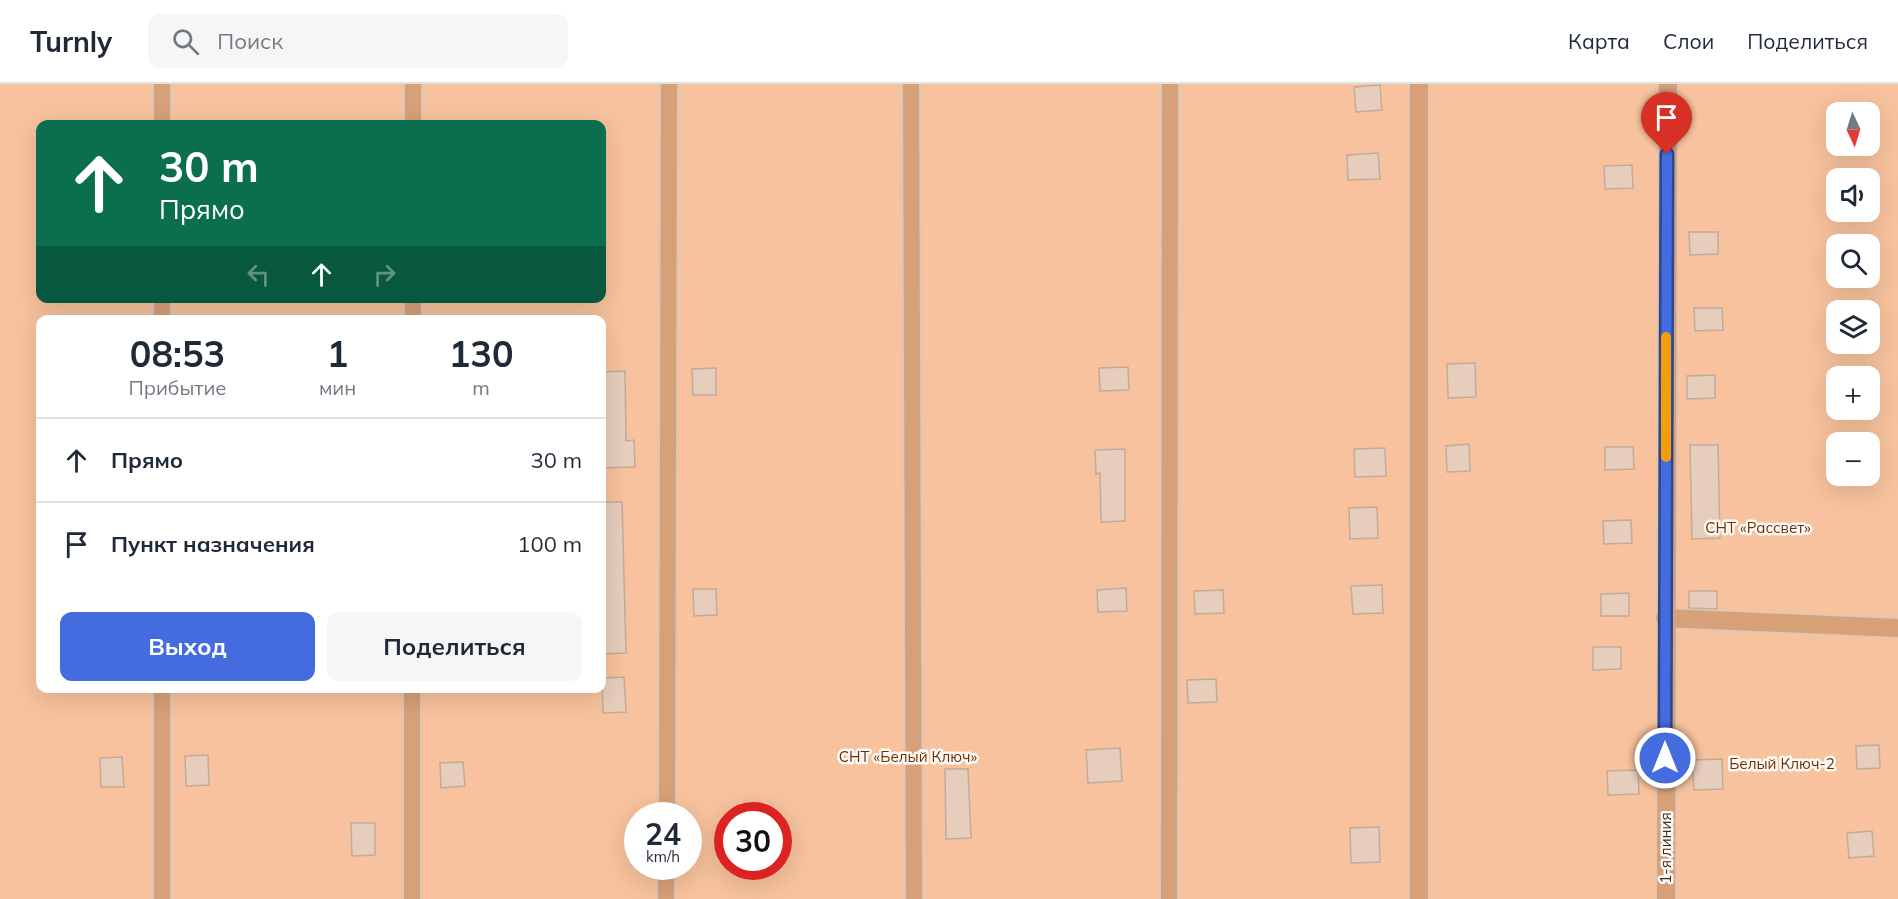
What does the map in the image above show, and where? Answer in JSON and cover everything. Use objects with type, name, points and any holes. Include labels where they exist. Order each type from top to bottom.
[{"type":"street","points":[[1419,84],[1419,899]]},
{"type":"street","name":"1-я линия","points":[[1666,899],[1668,84]]},
{"type":"street","points":[[1665,618],[1898,628]]},
{"type":"lane","points":[[162,84],[162,120]]},
{"type":"lane","points":[[413,84],[413,120]]},
{"type":"lane","points":[[667,802],[669,84]]},
{"type":"lane","points":[[911,84],[914,899]]},
{"type":"lane","points":[[1169,899],[1170,84]]},
{"type":"lane","points":[[162,693],[162,899]]},
{"type":"lane","points":[[412,693],[412,899]]},
{"type":"lane","points":[[666,880],[666,899]]},
{"type":"green space","points":[[0,84],[1898,84],[1898,899],[0,899]]},
{"type":"building","points":[[1380,85],[1382,110],[1356,112],[1354,87]]},
{"type":"building","points":[[1378,153],[1380,179],[1348,180],[1347,155]]},
{"type":"building","points":[[1632,165],[1633,188],[1605,189],[1604,166]]},
{"type":"building","points":[[1689,232],[1718,232],[1718,254],[1690,255]]},
{"type":"building","points":[[1694,308],[1722,308],[1723,330],[1695,331]]},
{"type":"building","points":[[1475,363],[1476,397],[1448,398],[1447,364]]},
{"type":"building","points":[[1128,367],[1129,390],[1100,391],[1099,368]]},
{"type":"building","points":[[716,368],[716,395],[693,395],[692,369]]},
{"type":"building","points":[[625,371],[626,441],[634,440],[635,467],[606,468],[606,372]]},
{"type":"building","points":[[1715,375],[1715,398],[1687,399],[1687,376]]},
{"type":"building","points":[[1469,444],[1470,471],[1447,472],[1446,446]]},
{"type":"building","points":[[1690,445],[1718,445],[1720,538],[1692,539]]},
{"type":"building","points":[[1605,447],[1633,447],[1634,469],[1605,470]]},
{"type":"building","points":[[1385,448],[1386,476],[1355,477],[1354,449]]},
{"type":"building","points":[[1125,449],[1125,521],[1101,522],[1100,473],[1096,474],[1095,450]]},
{"type":"building","points":[[606,502],[622,502],[626,653],[606,654]]},
{"type":"building","points":[[1377,507],[1378,538],[1350,539],[1349,508]]},
{"type":"building","points":[[1631,520],[1632,543],[1604,544],[1603,521]]},
{"type":"building","points":[[1382,585],[1383,613],[1353,614],[1351,586]]},
{"type":"building","points":[[1126,588],[1127,611],[1098,612],[1097,590]]},
{"type":"building","points":[[693,589],[716,589],[717,615],[694,616]]},
{"type":"building","points":[[1223,590],[1224,613],[1195,614],[1194,591]]},
{"type":"building","points":[[1689,591],[1717,591],[1717,609],[1689,608]]},
{"type":"building","points":[[1629,593],[1629,616],[1601,616],[1601,594]]},
{"type":"building","points":[[1593,647],[1621,647],[1621,669],[1593,670]]},
{"type":"building","points":[[624,677],[626,712],[603,713],[602,693],[606,693],[606,678]]},
{"type":"building","points":[[1216,679],[1217,702],[1188,703],[1187,680]]},
{"type":"building","points":[[1879,745],[1880,768],[1857,769],[1856,746]]},
{"type":"building","points":[[1120,748],[1122,781],[1088,783],[1086,750]]},
{"type":"building","points":[[208,755],[209,785],[186,786],[185,756]]},
{"type":"building","points":[[122,757],[124,787],[101,787],[100,758]]},
{"type":"building","points":[[1722,759],[1723,789],[1694,790],[1692,760]]},
{"type":"building","points":[[463,762],[465,786],[441,788],[440,763]]},
{"type":"building","points":[[945,769],[968,769],[971,838],[946,839]]},
{"type":"building","points":[[1638,770],[1639,794],[1608,795],[1607,771]]},
{"type":"building","points":[[351,823],[375,823],[375,855],[352,856]]},
{"type":"building","points":[[1379,827],[1380,862],[1351,863],[1350,828]]},
{"type":"building","points":[[1872,831],[1874,856],[1849,858],[1847,833]]},
{"type":"slow traffic","points":[[1666,337],[1666,457]]},
{"type":"route","points":[[1665,758],[1667,154]]},
{"type":"park label","name":"СНТ «Рассвет»","points":[[1758,528]]},
{"type":"park label","name":"СНТ «Белый Ключ»","points":[[908,757]]},
{"type":"park label","name":"Белый Ключ-2","points":[[1782,764]]}]
